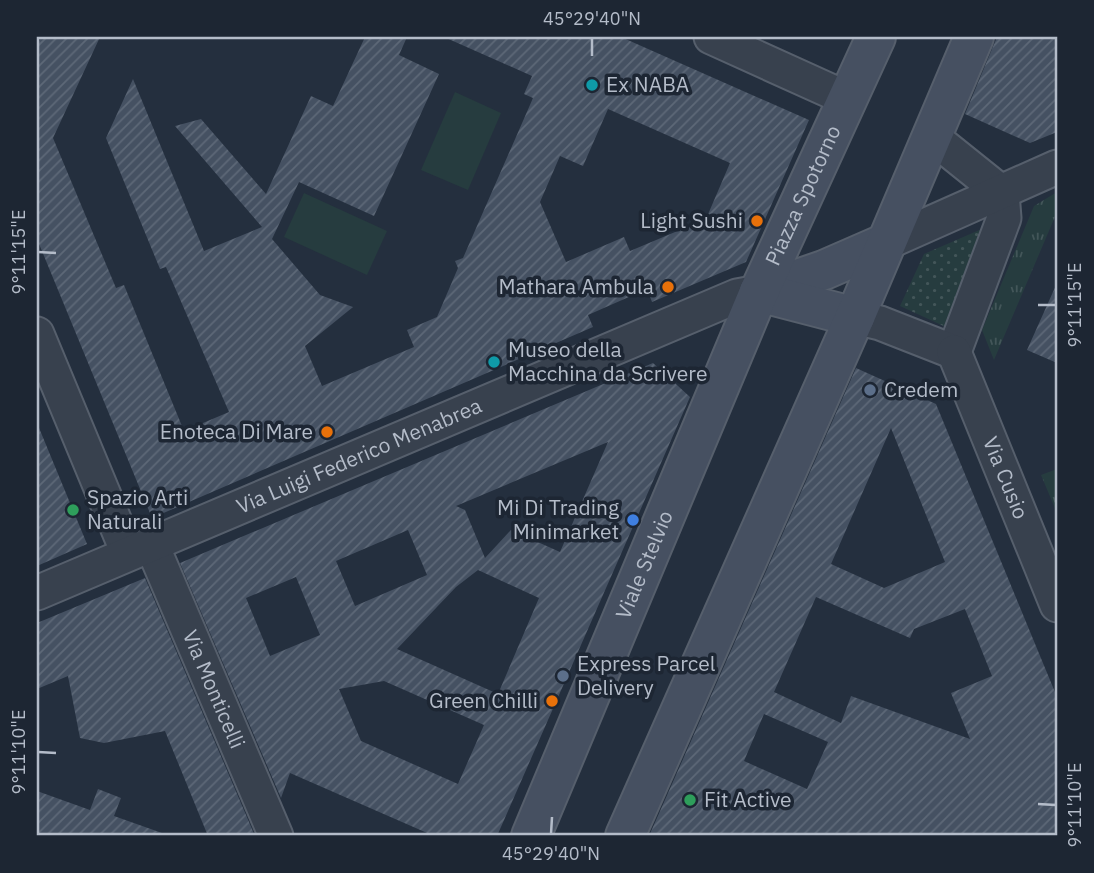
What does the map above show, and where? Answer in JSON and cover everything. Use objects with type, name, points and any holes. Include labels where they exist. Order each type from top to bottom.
[{"type":"main road","points":[[848,99],[876,37]]},
{"type":"main road","points":[[625,836],[855,317],[974,37]]},
{"type":"main road","name":"Piazza Spotorno","points":[[760,292],[848,99]]},
{"type":"main road","name":"Piazza Spotorno","points":[[760,292],[824,270],[886,243]]},
{"type":"main road","name":"Piazza Spotorno","points":[[760,292],[855,317]]},
{"type":"main road","name":"Viale Stelvio","points":[[531,836],[760,292]]},
{"type":"street","points":[[711,37],[848,99]]},
{"type":"street","points":[[931,136],[1002,193],[1004,218],[954,352]]},
{"type":"street","name":"Piazza Spotorno","points":[[886,243],[1057,167]]},
{"type":"street","name":"Via Luigi Federico Menabrea","points":[[37,593],[737,296],[760,292]]},
{"type":"street","name":"Piazza Spotorno","points":[[855,317],[880,323],[954,352]]},
{"type":"street","name":"Via Monticelli","points":[[37,334],[276,836]]},
{"type":"street","name":"Via Cusio","points":[[954,352],[1057,606]]},
{"type":"green space","points":[[455,92],[501,113],[468,190],[421,170]]},
{"type":"green space","points":[[1057,192],[1057,212],[994,360],[982,330],[1034,206]]},
{"type":"green space","points":[[304,193],[387,231],[367,275],[284,237]]},
{"type":"green space","points":[[991,225],[948,328],[900,306],[924,254]]},
{"type":"green space","points":[[1057,469],[1057,513],[1041,475]]},
{"type":"building","points":[[41,37],[100,37],[53,138],[116,288],[124,285],[184,431],[229,412],[166,267],[160,269],[106,138],[133,79],[204,251],[262,227],[175,126],[201,119],[266,194],[311,96],[333,106],[365,37],[407,37],[399,55],[439,74],[374,216],[299,182],[272,239],[320,295],[353,307],[305,346],[322,386],[414,347],[407,330],[437,317],[458,268],[455,261],[463,258],[533,98],[524,94],[532,76],[444,37],[621,37],[809,120],[746,262],[652,302],[647,289],[588,315],[593,327],[152,518],[37,239],[37,47]],"holes":[[[608,109],[730,163],[706,219],[630,251],[624,237],[566,262],[540,202],[560,156],[583,166]]]},
{"type":"building","points":[[997,37],[1057,37],[1057,132],[1030,143],[965,114]]},
{"type":"building","points":[[1057,283],[1057,363],[1027,350]]},
{"type":"building","points":[[653,363],[690,397],[497,836],[434,836],[290,773],[281,798],[180,563]],"holes":[[[608,442],[560,552],[511,530],[485,558],[465,510],[456,506]],[[408,530],[427,575],[355,606],[336,561]],[[478,570],[539,598],[498,694],[397,649],[456,587]],[[296,577],[320,635],[270,656],[246,598]],[[384,681],[484,725],[458,784],[361,741],[339,689]]]},
{"type":"building","points":[[856,368],[936,404],[1057,697],[1057,836],[649,836]],"holes":[[[891,428],[945,562],[884,588],[831,564]],[[816,597],[910,638],[914,629],[965,609],[992,676],[951,693],[970,739],[851,696],[841,723],[774,692]],[[764,714],[828,742],[807,789],[744,761]]]},
{"type":"building","points":[[37,423],[87,544],[37,566]]},
{"type":"building","points":[[145,578],[255,836],[208,836],[165,731],[104,743],[80,738],[68,676],[37,689],[37,623]]},
{"type":"building","points":[[98,789],[121,798],[114,816],[162,833],[161,836],[37,836],[37,791],[90,810]]},
{"type":"place","name":"Ex NABA","points":[[592,85]]},
{"type":"place","name":"Light Sushi","points":[[757,221]]},
{"type":"place","name":"Mathara Ambula","points":[[668,287]]},
{"type":"place","name":"Museo della Macchina da Scrivere","points":[[494,362]]},
{"type":"place","name":"Credem","points":[[870,390]]},
{"type":"place","name":"Enoteca Di Mare","points":[[327,432]]},
{"type":"place","name":"Spazio Arti Naturali","points":[[73,510]]},
{"type":"place","name":"Mi Di Trading Minimarket","points":[[633,520]]},
{"type":"place","name":"Express Parcel Delivery","points":[[563,676]]},
{"type":"place","name":"Green Chilli","points":[[552,701]]},
{"type":"place","name":"Fit Active","points":[[690,800]]}]
